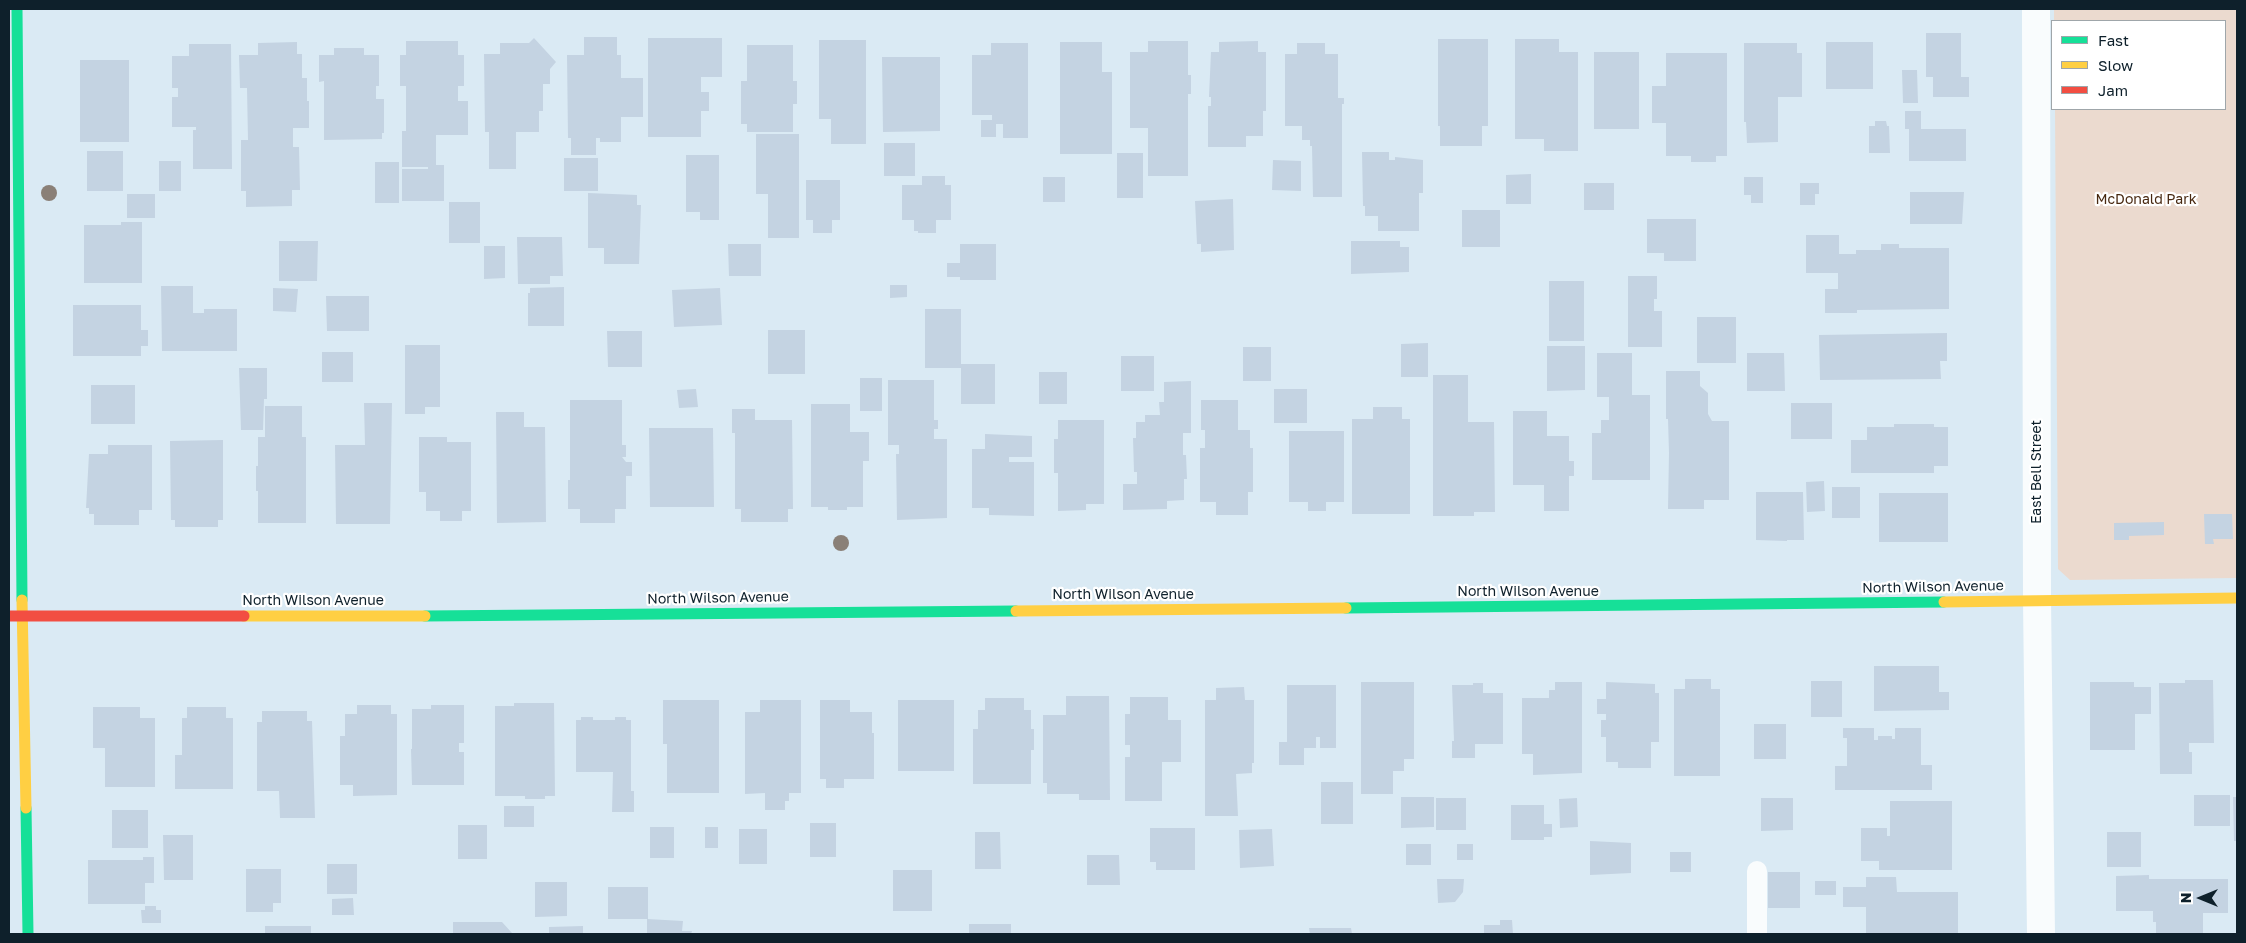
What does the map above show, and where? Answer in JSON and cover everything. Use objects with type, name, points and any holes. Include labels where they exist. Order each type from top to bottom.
[{"type":"street","points":[[17,9],[22,616],[28,934]]},
{"type":"street","name":"East Bell Street","points":[[2036,9],[2037,600],[2041,934]]},
{"type":"street","name":"North Wilson Avenue","points":[[9,616],[390,616],[1758,605],[2237,598]]},
{"type":"lane","points":[[1757,871],[1757,934]]},
{"type":"green space","name":"McDonald Park","points":[[2054,9],[2237,9],[2237,578],[2070,580],[2058,569],[2055,110],[2226,110],[2226,20],[2054,20]]},
{"type":"building","points":[[1926,33],[1961,33],[1961,77],[1969,77],[1969,97],[1933,97],[1933,77],[1926,77]]},
{"type":"building","points":[[584,37],[617,37],[617,55],[621,55],[621,78],[643,78],[643,117],[621,117],[621,142],[600,142],[600,138],[596,138],[596,155],[571,155],[571,138],[568,138],[567,55],[584,55]]},
{"type":"building","points":[[534,38],[556,62],[550,69],[550,84],[543,84],[543,111],[539,111],[539,132],[516,132],[516,169],[489,169],[489,132],[485,132],[484,54],[500,54],[500,43],[529,43]]},
{"type":"building","points":[[648,38],[722,38],[722,77],[701,77],[701,92],[709,92],[709,111],[701,111],[701,137],[648,137]]},
{"type":"building","points":[[1438,39],[1488,39],[1488,126],[1482,126],[1482,146],[1440,146],[1440,126],[1438,126]]},
{"type":"building","points":[[1515,39],[1559,39],[1559,52],[1578,52],[1578,151],[1544,151],[1544,139],[1515,139]]},
{"type":"building","points":[[819,40],[866,40],[866,144],[831,144],[831,119],[819,119]]},
{"type":"building","points":[[406,41],[458,41],[458,55],[464,55],[464,86],[458,86],[458,101],[468,101],[468,135],[436,135],[436,165],[444,165],[444,201],[402,201],[402,169],[428,169],[428,167],[402,167],[402,131],[406,131],[406,86],[400,86],[400,55],[406,55]]},
{"type":"building","points":[[1148,41],[1188,41],[1188,75],[1191,75],[1191,94],[1188,94],[1188,176],[1148,176],[1148,128],[1130,128],[1130,52],[1148,52]]},
{"type":"building","points":[[1258,41],[1258,52],[1266,52],[1266,111],[1263,111],[1263,136],[1246,136],[1246,147],[1208,147],[1208,106],[1211,106],[1211,97],[1209,97],[1211,52],[1219,52],[1219,42]]},
{"type":"building","points":[[297,42],[297,54],[302,54],[302,78],[307,78],[307,101],[309,101],[309,128],[293,128],[293,147],[299,147],[300,190],[292,190],[292,206],[246,207],[246,191],[241,191],[241,140],[248,140],[247,88],[240,88],[239,55],[258,55],[258,43]]},
{"type":"building","points":[[1060,42],[1102,42],[1102,72],[1112,72],[1112,154],[1060,154]]},
{"type":"building","points":[[1826,42],[1873,42],[1873,89],[1826,89]]},
{"type":"building","points":[[991,43],[1028,43],[1028,138],[1003,138],[1003,124],[996,124],[996,137],[981,137],[981,120],[992,120],[992,115],[972,115],[972,55],[991,55]]},
{"type":"building","points":[[1297,43],[1325,43],[1325,54],[1338,54],[1338,98],[1344,98],[1344,104],[1342,104],[1342,197],[1313,197],[1312,146],[1310,146],[1310,140],[1302,140],[1302,126],[1285,126],[1285,54],[1297,54]]},
{"type":"building","points":[[1744,43],[1797,43],[1797,53],[1802,53],[1802,97],[1778,97],[1778,142],[1747,143],[1746,122],[1744,122]]},
{"type":"building","points":[[189,44],[231,44],[232,169],[193,169],[193,130],[196,130],[196,127],[172,127],[172,97],[178,97],[178,88],[172,88],[172,56],[189,56]]},
{"type":"building","points":[[747,45],[793,45],[793,81],[797,81],[797,104],[793,104],[793,132],[747,132],[747,124],[741,124],[741,81],[747,81]]},
{"type":"building","points":[[334,48],[364,48],[364,55],[379,55],[379,86],[376,86],[376,99],[384,99],[384,133],[382,133],[382,139],[324,140],[324,81],[319,82],[319,55],[334,55]]},
{"type":"building","points":[[1594,52],[1639,52],[1639,129],[1594,129]]},
{"type":"building","points":[[1666,53],[1727,53],[1727,156],[1716,156],[1716,162],[1691,162],[1691,156],[1666,156],[1666,123],[1652,123],[1652,86],[1666,86]]},
{"type":"building","points":[[882,57],[940,57],[940,131],[883,132]]},
{"type":"building","points":[[80,60],[129,60],[129,142],[80,142]]},
{"type":"building","points":[[1902,70],[1917,70],[1918,103],[1903,103]]},
{"type":"building","points":[[1905,111],[1921,111],[1921,129],[1966,129],[1966,161],[1909,161],[1909,129],[1905,129]]},
{"type":"building","points":[[1875,121],[1886,121],[1887,126],[1889,126],[1890,153],[1869,153],[1869,126],[1875,126]]},
{"type":"building","points":[[756,134],[799,134],[799,238],[768,238],[768,194],[756,194]]},
{"type":"building","points":[[884,143],[915,143],[915,176],[884,176]]},
{"type":"building","points":[[87,151],[123,151],[123,191],[87,191]]},
{"type":"building","points":[[1362,152],[1389,152],[1389,160],[1395,160],[1395,157],[1423,160],[1423,193],[1419,193],[1419,231],[1378,231],[1378,216],[1365,216],[1365,206],[1363,206]]},
{"type":"building","points":[[1117,153],[1143,153],[1143,198],[1117,198]]},
{"type":"building","points":[[686,155],[719,155],[719,220],[700,220],[700,212],[686,212]]},
{"type":"building","points":[[564,158],[598,158],[598,191],[564,191]]},
{"type":"building","points":[[1273,160],[1301,161],[1301,191],[1272,190]]},
{"type":"building","points":[[159,161],[181,161],[181,191],[159,191]]},
{"type":"building","points":[[375,162],[399,162],[399,203],[375,203]]},
{"type":"building","points":[[1531,174],[1531,204],[1506,204],[1506,175]]},
{"type":"building","points":[[922,176],[945,176],[945,185],[951,185],[951,220],[936,220],[936,233],[918,233],[918,231],[914,231],[914,220],[902,220],[902,185],[922,185]]},
{"type":"building","points":[[1043,177],[1065,177],[1065,202],[1043,202]]},
{"type":"building","points":[[1744,177],[1763,177],[1763,203],[1751,203],[1751,195],[1744,195]]},
{"type":"building","points":[[806,180],[840,180],[840,220],[832,220],[832,233],[813,233],[813,220],[806,220]]},
{"type":"building","points":[[1584,183],[1614,183],[1614,210],[1584,210]]},
{"type":"building","points":[[1800,183],[1819,183],[1819,194],[1815,194],[1815,205],[1800,205]]},
{"type":"building","points":[[1910,192],[1964,192],[1962,224],[1910,224]]},
{"type":"building","points":[[588,193],[637,195],[637,205],[641,205],[639,264],[604,264],[604,248],[588,248]]},
{"type":"building","points":[[127,194],[155,194],[155,218],[127,218]]},
{"type":"building","points":[[1233,199],[1234,250],[1201,252],[1201,244],[1197,244],[1195,201]]},
{"type":"building","points":[[449,202],[480,202],[480,243],[449,243]]},
{"type":"building","points":[[1462,210],[1500,210],[1500,247],[1462,247]]},
{"type":"building","points":[[1647,219],[1696,219],[1696,261],[1664,261],[1664,253],[1647,253]]},
{"type":"building","points":[[121,222],[142,222],[142,283],[84,283],[84,225],[121,225]]},
{"type":"building","points":[[1806,235],[1839,235],[1839,254],[1856,254],[1856,250],[1881,250],[1881,244],[1899,244],[1899,248],[1949,248],[1949,309],[1857,310],[1857,313],[1825,313],[1825,289],[1838,289],[1838,273],[1806,273]]},
{"type":"building","points":[[517,237],[562,237],[563,276],[550,276],[550,284],[518,284]]},
{"type":"building","points":[[279,241],[318,241],[317,281],[279,281]]},
{"type":"building","points":[[1351,241],[1400,241],[1400,247],[1409,247],[1409,272],[1351,274]]},
{"type":"building","points":[[728,244],[761,244],[761,276],[729,276]]},
{"type":"building","points":[[960,244],[996,244],[996,280],[960,280],[960,277],[947,277],[947,263],[960,263]]},
{"type":"building","points":[[484,246],[505,246],[505,278],[484,279]]},
{"type":"building","points":[[1628,276],[1657,276],[1657,299],[1654,299],[1654,311],[1662,311],[1662,347],[1628,347]]},
{"type":"building","points":[[1549,281],[1584,281],[1584,341],[1549,341]]},
{"type":"building","points":[[890,285],[907,285],[907,297],[890,298]]},
{"type":"building","points":[[161,286],[193,286],[193,313],[204,313],[204,309],[237,309],[237,351],[162,351]]},
{"type":"building","points":[[564,287],[564,326],[528,326],[528,293],[530,293],[530,288]]},
{"type":"building","points":[[273,288],[298,289],[296,312],[273,311]]},
{"type":"building","points":[[720,288],[722,325],[674,327],[672,290]]},
{"type":"building","points":[[326,296],[369,296],[369,331],[327,331]]},
{"type":"building","points":[[73,305],[141,305],[141,330],[148,330],[148,346],[141,346],[141,356],[73,356]]},
{"type":"building","points":[[925,309],[961,309],[961,364],[995,364],[995,404],[961,404],[961,368],[925,368]]},
{"type":"building","points":[[1697,317],[1736,317],[1736,363],[1697,363]]},
{"type":"building","points":[[768,330],[805,330],[805,374],[768,374]]},
{"type":"building","points":[[607,331],[642,331],[642,367],[608,367]]},
{"type":"building","points":[[1947,333],[1947,361],[1940,361],[1941,379],[1820,380],[1819,335]]},
{"type":"building","points":[[1428,343],[1428,377],[1401,377],[1401,344]]},
{"type":"building","points":[[405,345],[440,345],[440,407],[425,407],[425,414],[405,414]]},
{"type":"building","points":[[1547,346],[1585,346],[1585,390],[1547,391]]},
{"type":"building","points":[[1243,347],[1271,347],[1271,381],[1243,381]]},
{"type":"building","points":[[322,352],[353,352],[353,382],[322,382]]},
{"type":"building","points":[[1597,353],[1632,353],[1632,395],[1650,395],[1650,480],[1592,480],[1592,433],[1601,433],[1601,420],[1609,420],[1609,397],[1597,397]]},
{"type":"building","points":[[1747,353],[1784,353],[1785,391],[1747,391]]},
{"type":"building","points":[[1121,356],[1154,356],[1154,391],[1121,391]]},
{"type":"building","points":[[239,368],[267,368],[267,399],[264,399],[263,430],[241,430]]},
{"type":"building","points":[[1666,371],[1700,371],[1700,386],[1708,393],[1708,414],[1712,421],[1729,421],[1729,500],[1704,500],[1704,509],[1668,509],[1669,453],[1668,419],[1666,419]]},
{"type":"building","points":[[1039,372],[1067,372],[1067,404],[1039,404]]},
{"type":"building","points":[[1433,375],[1468,375],[1468,422],[1494,422],[1495,512],[1474,512],[1474,516],[1433,516]]},
{"type":"building","points":[[860,378],[882,378],[882,411],[860,411]]},
{"type":"building","points":[[888,380],[934,380],[934,420],[938,420],[938,429],[934,429],[934,439],[947,439],[947,518],[897,520],[896,454],[899,454],[899,445],[888,445]]},
{"type":"building","points":[[1191,381],[1191,433],[1183,433],[1183,455],[1186,455],[1187,479],[1184,479],[1184,500],[1167,501],[1167,509],[1123,510],[1123,484],[1137,484],[1137,472],[1134,472],[1133,438],[1136,438],[1136,422],[1145,422],[1145,415],[1160,415],[1159,402],[1164,402],[1164,382]]},
{"type":"building","points":[[91,385],[135,385],[135,424],[91,424]]},
{"type":"building","points":[[696,389],[698,407],[679,408],[677,390]]},
{"type":"building","points":[[1274,389],[1307,389],[1307,423],[1274,423]]},
{"type":"building","points":[[570,400],[622,400],[622,445],[626,445],[626,457],[622,457],[626,462],[632,462],[632,476],[626,476],[626,509],[615,509],[615,523],[580,523],[580,509],[568,509]]},
{"type":"building","points":[[1201,400],[1238,400],[1238,430],[1250,430],[1250,448],[1253,448],[1253,492],[1248,492],[1248,515],[1216,515],[1216,502],[1200,502],[1200,448],[1205,448],[1205,430],[1201,430]]},
{"type":"building","points":[[364,403],[392,403],[390,524],[336,524],[335,445],[365,445]]},
{"type":"building","points":[[1791,403],[1832,403],[1832,439],[1791,439]]},
{"type":"building","points":[[811,404],[850,404],[850,432],[869,432],[869,461],[863,461],[863,507],[847,507],[847,510],[828,510],[828,507],[811,507]]},
{"type":"building","points":[[265,406],[302,406],[302,437],[306,437],[306,523],[258,523],[256,466],[258,466],[258,437],[265,437]]},
{"type":"building","points":[[1373,407],[1402,407],[1402,419],[1410,419],[1410,514],[1352,514],[1352,419],[1373,419]]},
{"type":"building","points":[[732,409],[755,409],[755,420],[792,420],[793,509],[788,509],[788,522],[741,522],[741,509],[735,509],[735,433],[732,433]]},
{"type":"building","points":[[1513,411],[1547,411],[1547,436],[1569,436],[1569,461],[1574,461],[1574,476],[1569,476],[1569,511],[1544,511],[1544,485],[1513,485]]},
{"type":"building","points":[[496,412],[524,412],[524,427],[545,427],[546,522],[497,523]]},
{"type":"building","points":[[1058,420],[1104,420],[1104,504],[1086,504],[1086,510],[1058,511],[1058,473],[1054,473],[1054,439],[1058,439]]},
{"type":"building","points":[[1894,424],[1934,424],[1934,427],[1948,427],[1948,466],[1934,466],[1934,473],[1851,473],[1851,440],[1867,440],[1867,427],[1894,427]]},
{"type":"building","points":[[649,428],[713,428],[714,507],[650,507]]},
{"type":"building","points":[[1289,431],[1344,431],[1344,502],[1326,502],[1326,511],[1308,511],[1308,502],[1289,502]]},
{"type":"building","points":[[985,434],[1032,436],[1032,457],[1009,457],[1009,462],[1034,462],[1034,516],[989,515],[989,508],[972,508],[972,449],[985,449]]},
{"type":"building","points":[[419,437],[447,437],[447,442],[471,442],[471,511],[462,511],[462,521],[440,521],[440,511],[426,511],[426,492],[419,492]]},
{"type":"building","points":[[223,440],[223,520],[218,520],[218,527],[175,527],[175,520],[171,520],[170,441]]},
{"type":"building","points":[[108,445],[152,445],[152,510],[139,510],[139,525],[94,525],[94,514],[89,514],[89,508],[86,508],[89,454],[108,454]]},
{"type":"building","points":[[1824,481],[1825,511],[1807,512],[1806,482]]},
{"type":"building","points":[[1832,487],[1860,487],[1860,518],[1832,518]]},
{"type":"building","points":[[1756,492],[1803,492],[1804,540],[1756,540]]},
{"type":"building","points":[[1879,493],[1948,493],[1948,542],[1879,542]]},
{"type":"building","points":[[2204,514],[2232,514],[2233,539],[2213,539],[2214,544],[2205,544]]},
{"type":"building","points":[[2164,522],[2164,535],[2129,536],[2129,540],[2114,540],[2114,523]]},
{"type":"building","points":[[1874,666],[1939,666],[1939,692],[1949,692],[1949,710],[1874,711]]},
{"type":"building","points":[[1685,679],[1711,679],[1711,689],[1720,689],[1720,776],[1674,776],[1674,689],[1685,689]]},
{"type":"building","points":[[2185,680],[2213,680],[2214,743],[2189,743],[2189,752],[2192,752],[2192,774],[2160,774],[2159,683],[2185,683]]},
{"type":"building","points":[[1811,681],[1842,681],[1842,717],[1811,717]]},
{"type":"building","points":[[1361,682],[1414,682],[1414,759],[1404,759],[1404,771],[1393,771],[1393,794],[1361,794]]},
{"type":"building","points":[[1555,682],[1582,682],[1582,773],[1533,775],[1533,754],[1522,754],[1522,698],[1549,698],[1549,690],[1555,690]]},
{"type":"building","points":[[1606,682],[1655,684],[1655,693],[1659,693],[1659,742],[1651,742],[1651,768],[1618,768],[1618,762],[1606,762],[1606,737],[1601,737],[1601,720],[1606,720],[1606,714],[1597,714],[1597,699],[1606,699]]},
{"type":"building","points":[[2090,682],[2134,682],[2134,687],[2151,687],[2151,714],[2135,714],[2135,750],[2090,750]]},
{"type":"building","points":[[1473,683],[1483,683],[1483,693],[1503,693],[1503,744],[1475,744],[1475,758],[1452,758],[1452,741],[1454,741],[1452,685],[1473,685]]},
{"type":"building","points":[[1287,685],[1336,685],[1336,748],[1320,748],[1320,737],[1316,737],[1316,748],[1304,748],[1304,765],[1279,765],[1279,742],[1287,742]]},
{"type":"building","points":[[1244,687],[1245,700],[1254,700],[1254,763],[1252,763],[1252,773],[1236,774],[1238,816],[1205,816],[1205,700],[1216,700],[1216,688]]},
{"type":"building","points":[[1066,696],[1109,696],[1110,800],[1079,800],[1079,794],[1047,794],[1047,783],[1043,783],[1043,715],[1066,715]]},
{"type":"building","points":[[1130,697],[1168,697],[1168,720],[1181,720],[1181,762],[1162,762],[1162,801],[1125,801],[1125,757],[1130,757],[1130,745],[1125,745],[1125,714],[1130,714]]},
{"type":"building","points":[[985,698],[1024,698],[1024,710],[1031,710],[1031,729],[1034,729],[1034,750],[1031,750],[1031,784],[973,784],[973,729],[978,729],[978,710],[985,710]]},
{"type":"building","points":[[663,700],[719,700],[719,793],[667,793],[667,744],[663,744]]},
{"type":"building","points":[[760,700],[801,700],[801,793],[789,793],[789,801],[785,801],[785,810],[765,810],[765,793],[745,794],[745,712],[760,712]]},
{"type":"building","points":[[820,700],[850,700],[850,712],[872,712],[874,779],[844,779],[844,788],[826,788],[826,779],[820,779]]},
{"type":"building","points":[[898,700],[954,700],[954,771],[898,771]]},
{"type":"building","points":[[514,703],[554,703],[555,796],[545,796],[545,799],[525,799],[525,796],[495,796],[495,706],[514,706]]},
{"type":"building","points":[[357,705],[391,705],[391,714],[397,714],[397,795],[353,796],[353,785],[340,785],[340,736],[345,736],[345,714],[357,714]]},
{"type":"building","points":[[431,705],[464,705],[464,743],[459,743],[459,752],[464,752],[464,785],[412,785],[412,709],[431,709]]},
{"type":"building","points":[[93,707],[140,707],[140,718],[155,718],[155,787],[105,787],[105,748],[93,748]]},
{"type":"building","points":[[187,707],[226,707],[226,718],[233,718],[233,789],[175,789],[175,755],[182,755],[182,718],[187,718]]},
{"type":"building","points":[[262,711],[307,711],[307,721],[312,721],[315,818],[280,818],[279,791],[257,791],[257,722],[262,722]]},
{"type":"building","points":[[581,717],[593,717],[593,720],[615,720],[615,717],[626,717],[626,720],[631,720],[631,791],[634,791],[634,812],[612,812],[613,772],[576,772],[576,720],[581,720]]},
{"type":"building","points":[[1754,724],[1786,724],[1786,759],[1754,759]]},
{"type":"building","points":[[1843,728],[1874,728],[1874,740],[1878,740],[1878,736],[1892,736],[1892,739],[1895,739],[1895,728],[1921,728],[1921,765],[1932,765],[1932,790],[1835,790],[1835,766],[1847,766],[1847,738],[1843,738]]},
{"type":"building","points":[[1321,782],[1353,782],[1353,824],[1321,824]]},
{"type":"building","points":[[2194,795],[2230,795],[2230,826],[2194,826]]},
{"type":"building","points":[[1401,797],[1434,797],[1434,827],[1401,828]]},
{"type":"building","points":[[2233,797],[2237,797],[2237,841],[2234,841]]},
{"type":"building","points":[[1436,798],[1466,798],[1466,830],[1436,830]]},
{"type":"building","points":[[1577,798],[1578,827],[1560,828],[1559,799]]},
{"type":"building","points":[[1761,798],[1793,798],[1793,830],[1761,831]]},
{"type":"building","points":[[1890,801],[1952,801],[1952,870],[1879,870],[1879,861],[1861,861],[1861,828],[1887,828],[1887,836],[1890,836]]},
{"type":"building","points":[[1511,805],[1544,805],[1544,824],[1552,824],[1552,837],[1544,837],[1544,840],[1511,840]]},
{"type":"building","points":[[504,806],[534,806],[534,827],[504,827]]},
{"type":"building","points":[[112,810],[148,810],[148,848],[112,848]]},
{"type":"building","points":[[810,823],[836,823],[836,857],[810,857]]},
{"type":"building","points":[[458,825],[487,825],[487,859],[458,859]]},
{"type":"building","points":[[650,827],[674,827],[674,858],[650,858]]},
{"type":"building","points":[[705,827],[718,827],[718,848],[705,848]]},
{"type":"building","points":[[1150,828],[1195,828],[1195,870],[1156,870],[1156,862],[1150,862]]},
{"type":"building","points":[[739,829],[767,829],[767,864],[739,864]]},
{"type":"building","points":[[1272,829],[1274,866],[1240,868],[1239,830]]},
{"type":"building","points":[[975,832],[1000,832],[1001,869],[975,869]]},
{"type":"building","points":[[2107,832],[2141,832],[2141,867],[2107,867]]},
{"type":"building","points":[[163,835],[193,835],[193,880],[164,880]]},
{"type":"building","points":[[1590,841],[1631,843],[1631,873],[1590,875]]},
{"type":"building","points":[[1406,844],[1431,844],[1431,865],[1406,865]]},
{"type":"building","points":[[1457,844],[1473,844],[1473,860],[1457,860]]},
{"type":"building","points":[[1670,852],[1691,852],[1691,872],[1670,872]]},
{"type":"building","points":[[1087,855],[1119,855],[1120,885],[1087,885]]},
{"type":"building","points":[[143,857],[154,857],[154,883],[145,883],[145,904],[88,904],[88,860],[143,860]]},
{"type":"building","points":[[327,864],[357,864],[357,894],[327,894]]},
{"type":"building","points":[[246,869],[281,869],[281,903],[273,903],[273,912],[246,912]]},
{"type":"building","points":[[893,870],[932,870],[932,911],[893,911]]},
{"type":"building","points":[[1768,872],[1800,872],[1800,908],[1768,908]]},
{"type":"building","points":[[2149,875],[2149,879],[2228,879],[2228,913],[2203,913],[2203,934],[2156,934],[2156,922],[2153,922],[2153,911],[2116,911],[2116,876]]},
{"type":"building","points":[[1866,877],[1896,877],[1897,892],[1958,892],[1958,934],[1866,934],[1866,907],[1843,907],[1843,887],[1866,887]]},
{"type":"building","points":[[1437,879],[1464,879],[1463,892],[1455,902],[1438,903]]},
{"type":"building","points":[[1815,881],[1836,881],[1836,895],[1815,895]]},
{"type":"building","points":[[535,882],[567,882],[567,916],[535,917]]},
{"type":"building","points":[[608,887],[648,887],[648,919],[608,919]]},
{"type":"building","points":[[353,898],[354,915],[332,915],[332,899]]},
{"type":"building","points":[[145,906],[156,906],[156,910],[161,910],[161,923],[142,923],[141,910],[145,910]]},
{"type":"building","points":[[647,919],[683,921],[682,931],[692,931],[691,934],[647,934]]},
{"type":"building","points":[[1500,920],[1512,920],[1513,934],[1484,934],[1484,925],[1500,925]]},
{"type":"building","points":[[453,922],[502,922],[512,933],[453,934]]},
{"type":"building","points":[[969,924],[1011,924],[1011,934],[969,934]]},
{"type":"building","points":[[265,926],[311,926],[311,934],[265,934]]},
{"type":"building","points":[[583,926],[583,934],[549,934],[549,927]]},
{"type":"building","points":[[1309,928],[1351,928],[1352,934],[1310,934]]},
{"type":"traffic: fast","points":[[17,9],[22,600]]},
{"type":"traffic: fast","points":[[1346,608],[1944,602]]},
{"type":"traffic: fast","points":[[425,616],[1016,611]]},
{"type":"traffic: fast","points":[[26,808],[28,934]]},
{"type":"traffic: slow","points":[[1944,602],[2237,598]]},
{"type":"traffic: slow","points":[[22,600],[26,808]]},
{"type":"traffic: slow","points":[[1016,611],[1346,608]]},
{"type":"traffic: slow","points":[[244,616],[425,616]]},
{"type":"traffic: jam","points":[[9,616],[244,616]]}]
